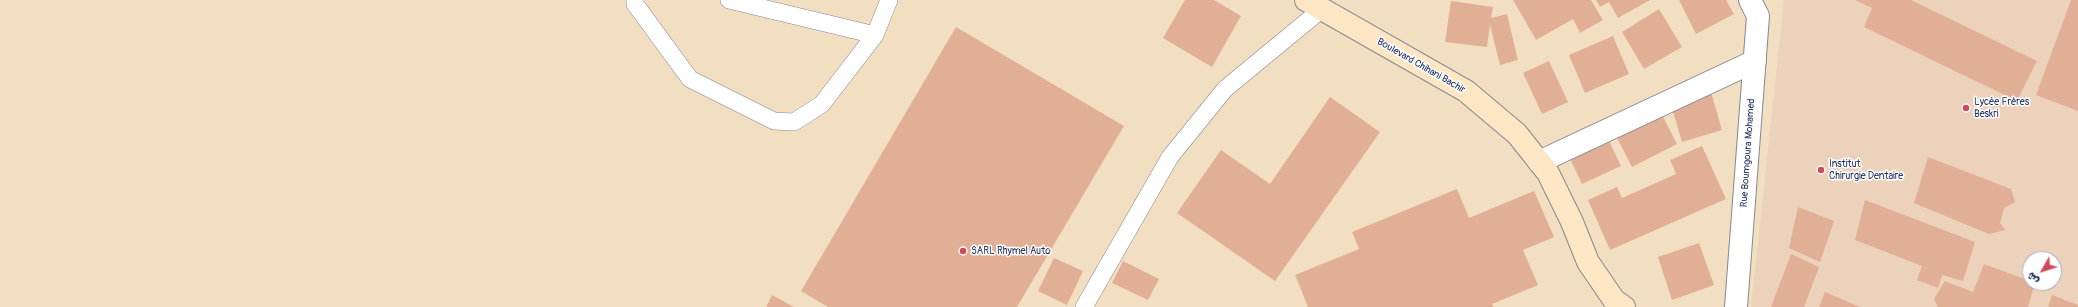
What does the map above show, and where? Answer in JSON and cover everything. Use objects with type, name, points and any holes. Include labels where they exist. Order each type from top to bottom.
[{"type":"main road","name":"Boulevard Chihani Bachir","points":[[1314,4],[1466,91],[1517,134],[1552,180],[1572,222],[1588,262],[1614,300],[1624,307]]},
{"type":"street","name":"Rue Boumgoura Mohamed","points":[[1736,307],[1758,16],[1750,0]]},
{"type":"street","points":[[1539,162],[1754,61]]},
{"type":"lane","points":[[636,0],[634,4],[690,79],[774,121],[794,122],[822,104],[875,35],[889,0]]},
{"type":"lane","points":[[729,0],[875,35]]},
{"type":"lane","points":[[1084,307],[1170,158],[1225,89],[1314,4]]},
{"type":"shaded area","points":[[1784,0],[2078,0],[2078,307],[1751,307]]},
{"type":"building","points":[[1185,0],[1214,0],[1241,16],[1212,67],[1163,38]]},
{"type":"building","points":[[1513,0],[1591,0],[1603,20],[1580,33],[1573,19],[1536,40]]},
{"type":"building","points":[[1596,0],[1650,0],[1618,18],[1609,2],[1600,7]]},
{"type":"building","points":[[1679,0],[1726,0],[1734,14],[1696,34]]},
{"type":"building","points":[[1855,0],[1911,0],[2037,61],[2017,101],[1864,27],[1872,8]]},
{"type":"building","points":[[2071,0],[2078,0],[2078,111],[2036,95]]},
{"type":"building","points":[[1451,1],[1493,7],[1491,18],[1507,14],[1518,60],[1500,65],[1490,25],[1487,47],[1445,42]]},
{"type":"building","points":[[1659,9],[1682,47],[1644,69],[1622,32]]},
{"type":"building","points":[[956,27],[1124,126],[1017,307],[828,307],[801,291]]},
{"type":"building","points":[[1613,36],[1629,74],[1585,93],[1569,55]]},
{"type":"building","points":[[1549,61],[1568,102],[1542,114],[1523,73]]},
{"type":"building","points":[[1709,85],[1722,130],[1682,142],[1669,98]]},
{"type":"building","points":[[1330,97],[1380,132],[1275,281],[1177,213],[1221,150],[1270,184]]},
{"type":"building","points":[[1657,105],[1677,144],[1632,167],[1612,128]]},
{"type":"building","points":[[1603,128],[1621,166],[1582,184],[1564,146]]},
{"type":"building","points":[[1702,146],[1726,199],[1610,250],[1588,200],[1617,187],[1622,198],[1676,174],[1670,160]]},
{"type":"building","points":[[1928,157],[2011,189],[2015,202],[2004,208],[2000,223],[2005,230],[1989,234],[1914,203]]},
{"type":"building","points":[[1457,189],[1469,218],[1534,191],[1554,237],[1523,250],[1538,285],[1492,304],[1494,307],[1308,307],[1295,275],[1359,249],[1352,232]]},
{"type":"building","points":[[1865,200],[1975,242],[1963,281],[1942,275],[1938,288],[1917,280],[1922,266],[1855,240]]},
{"type":"building","points":[[1798,207],[1834,221],[1820,262],[1789,248]]},
{"type":"building","points":[[1699,243],[1714,285],[1672,300],[1658,257]]},
{"type":"building","points":[[1791,254],[1819,267],[1804,307],[1771,307]]},
{"type":"building","points":[[1054,258],[1083,271],[1067,305],[1038,291]]},
{"type":"building","points":[[1123,261],[1159,279],[1148,300],[1112,283]]},
{"type":"building","points":[[1984,264],[2022,278],[2022,291],[2033,291],[2028,307],[1938,307],[1934,299],[1945,281],[1973,292]]},
{"type":"building","points":[[1825,292],[1860,307],[1819,307]]},
{"type":"building","points":[[772,295],[794,307],[766,307]]},
{"type":"building","points":[[2052,295],[2078,305],[2078,307],[2048,307]]},
{"type":"place","name":"Lycée Frères Beskri","points":[[1966,108]]},
{"type":"place","name":"Institut Chirurgie Dentaire","points":[[1821,170]]},
{"type":"place","name":"SARL Rhymel Auto","points":[[963,251]]}]
